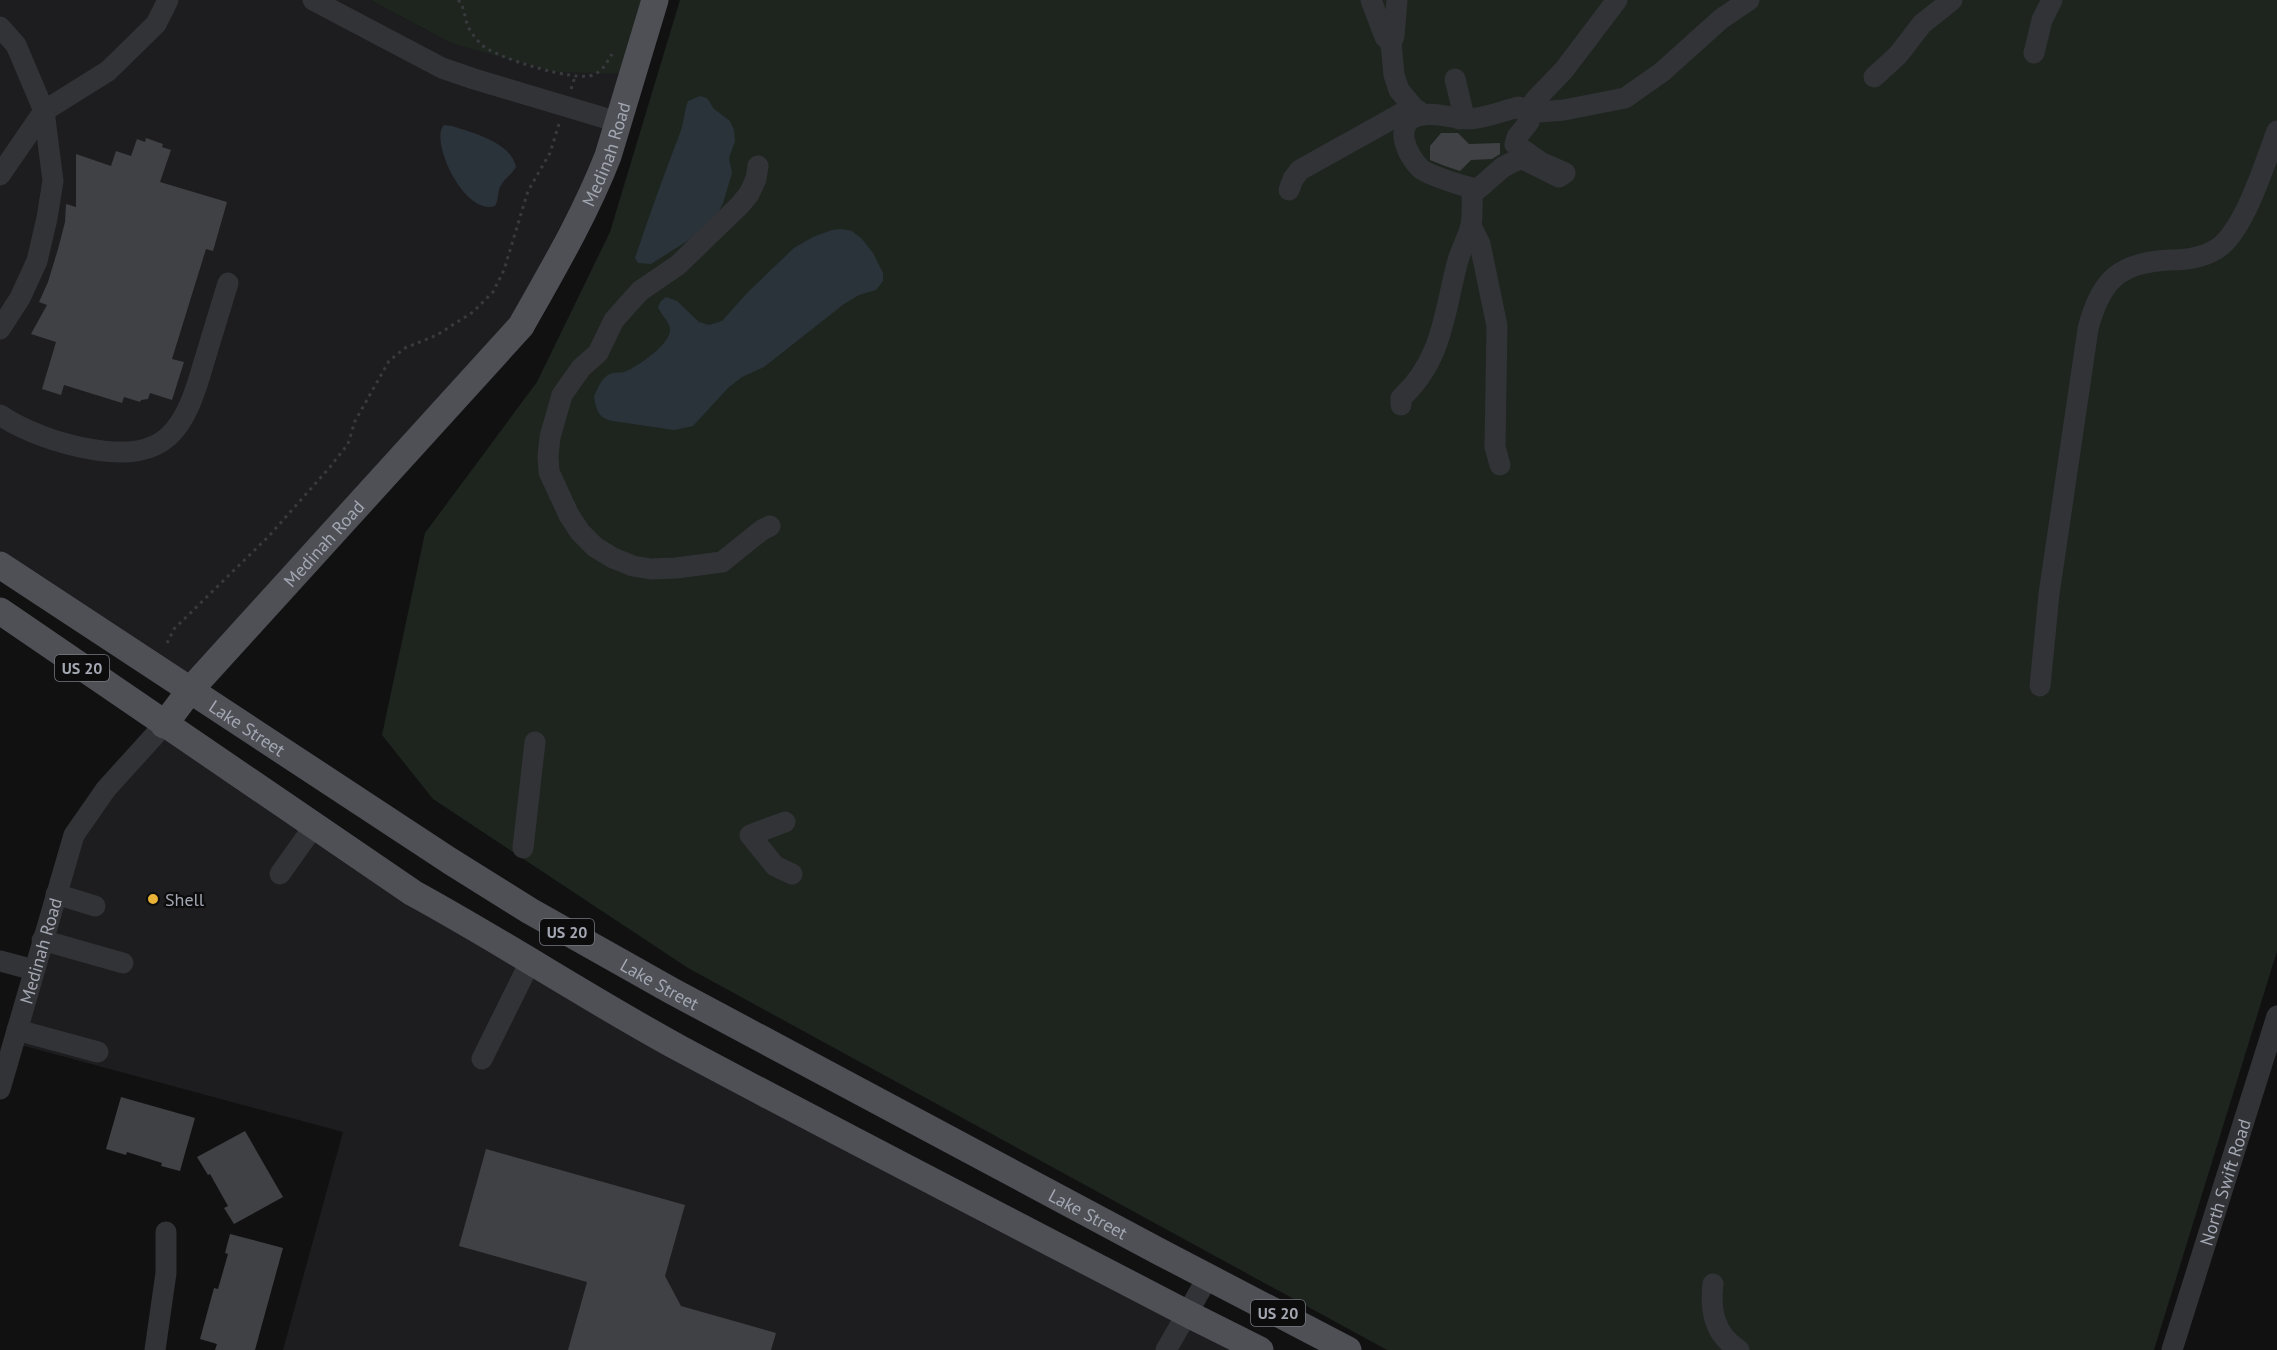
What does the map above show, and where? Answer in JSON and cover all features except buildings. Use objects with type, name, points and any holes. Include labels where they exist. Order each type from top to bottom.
[{"type":"main road","name":"Medinah Road","points":[[164,725],[191,689],[521,326],[558,261],[599,178],[655,0]]},
{"type":"main road","name":"Lake Street","points":[[0,565],[450,861],[530,911],[693,1002],[1348,1350]]},
{"type":"main road","name":"US 20","points":[[0,611],[164,725],[413,892],[465,921],[530,962],[677,1047],[1260,1350]]},
{"type":"street","points":[[0,175],[44,111],[108,71],[156,24],[168,0]]},
{"type":"street","points":[[313,0],[442,68],[618,122]]},
{"type":"street","points":[[1371,0],[1385,37],[1391,43]]},
{"type":"street","points":[[1397,0],[1391,61],[1398,90],[1418,111],[1459,119],[1488,117],[1519,107],[1526,112],[1529,122],[1515,144],[1542,163],[1565,173],[1559,177],[1551,175],[1521,158],[1503,167],[1478,189],[1434,176],[1421,168],[1412,157],[1402,136],[1403,128],[1418,111]]},
{"type":"street","points":[[1526,112],[1564,70],[1617,0]]},
{"type":"street","points":[[1526,112],[1585,106],[1625,98],[1662,72],[1721,19],[1749,0]]},
{"type":"street","points":[[1874,77],[1898,55],[1922,24],[1952,0]]},
{"type":"street","points":[[2034,53],[2042,20],[2052,0]]},
{"type":"street","points":[[0,27],[16,45],[44,111],[53,181],[37,261],[20,298],[0,329]]},
{"type":"street","points":[[1455,79],[1462,112],[1459,119]]},
{"type":"street","points":[[1289,190],[1300,170],[1418,111]]},
{"type":"street","points":[[2040,686],[2049,594],[2088,329],[2098,296],[2112,278],[2127,269],[2145,263],[2187,260],[2205,255],[2220,247],[2232,234],[2241,218],[2277,131]]},
{"type":"street","points":[[758,166],[756,179],[749,194],[740,205],[678,264],[640,291],[614,320],[598,353],[580,368],[562,394],[550,437],[548,456],[549,472],[569,515],[580,532],[595,547],[633,566],[651,569],[676,568],[722,562],[770,526]]},
{"type":"street","points":[[1401,405],[1401,398],[1421,377],[1432,358],[1444,325],[1458,262],[1471,226],[1472,188]]},
{"type":"street","points":[[1471,226],[1480,244],[1497,326],[1495,447],[1500,465]]},
{"type":"street","points":[[0,415],[35,432],[80,447],[108,452],[138,452],[161,443],[178,427],[190,406],[228,283]]},
{"type":"street","name":"Medinah Road","points":[[0,1089],[72,841],[87,814],[121,770],[164,725]]},
{"type":"street","points":[[523,848],[535,742]]},
{"type":"street","points":[[785,822],[750,835],[775,866],[792,874]]},
{"type":"street","points":[[280,874],[314,826]]},
{"type":"street","points":[[56,894],[95,906]]},
{"type":"street","points":[[42,940],[123,963]]},
{"type":"street","points":[[0,961],[34,970]]},
{"type":"street","points":[[482,1059],[530,962]]},
{"type":"street","name":"North Swift Road","points":[[2172,1350],[2277,1016]]},
{"type":"street","points":[[17,1030],[98,1052]]},
{"type":"street","points":[[155,1350],[166,1273],[166,1232]]},
{"type":"street","points":[[1166,1350],[1208,1277]]},
{"type":"street","points":[[1713,1284],[1712,1313],[1716,1326],[1739,1350]]},
{"type":"path","points":[[458,0],[462,3],[468,28],[483,46],[511,60],[575,76],[594,75],[605,67],[612,54]]},
{"type":"path","points":[[167,643],[174,629],[269,536],[342,452],[389,361],[405,348],[437,335],[473,312],[493,292],[504,270],[528,191],[550,153],[575,76]]},
{"type":"shaded area","points":[[0,0],[370,0],[451,43],[622,74],[600,150],[514,315],[458,380],[186,674],[0,553]]},
{"type":"shaded area","points":[[370,0],[650,0],[633,74],[555,72],[451,43]]},
{"type":"shaded area","points":[[680,0],[2277,0],[2277,951],[2154,1350],[1387,1350],[688,968],[433,799],[382,735],[425,533],[537,382],[610,232]]},
{"type":"shaded area","points":[[700,96],[707,98],[714,109],[730,121],[734,130],[735,141],[729,158],[732,173],[723,203],[718,213],[695,236],[651,264],[638,263],[635,258],[681,129],[688,101]]},
{"type":"shaded area","points":[[444,125],[480,135],[499,145],[513,158],[516,167],[500,187],[495,206],[483,206],[471,199],[452,174],[441,145]]},
{"type":"shaded area","points":[[842,229],[852,231],[873,253],[883,273],[883,281],[876,290],[859,295],[844,304],[764,367],[742,377],[728,388],[693,426],[674,430],[613,421],[604,418],[599,413],[594,397],[605,378],[612,373],[624,372],[637,366],[666,341],[670,328],[658,307],[666,297],[677,301],[699,322],[709,325],[722,321],[748,292],[794,248],[813,237]]},
{"type":"shaded area","points":[[165,734],[432,910],[1178,1317],[1160,1350],[283,1350],[343,1132],[17,1044],[78,840],[106,800]]},
{"type":"shaded area","points":[[1188,1324],[1240,1350],[1175,1350]]},
{"type":"place","name":"Shell","points":[[153,899]]}]
